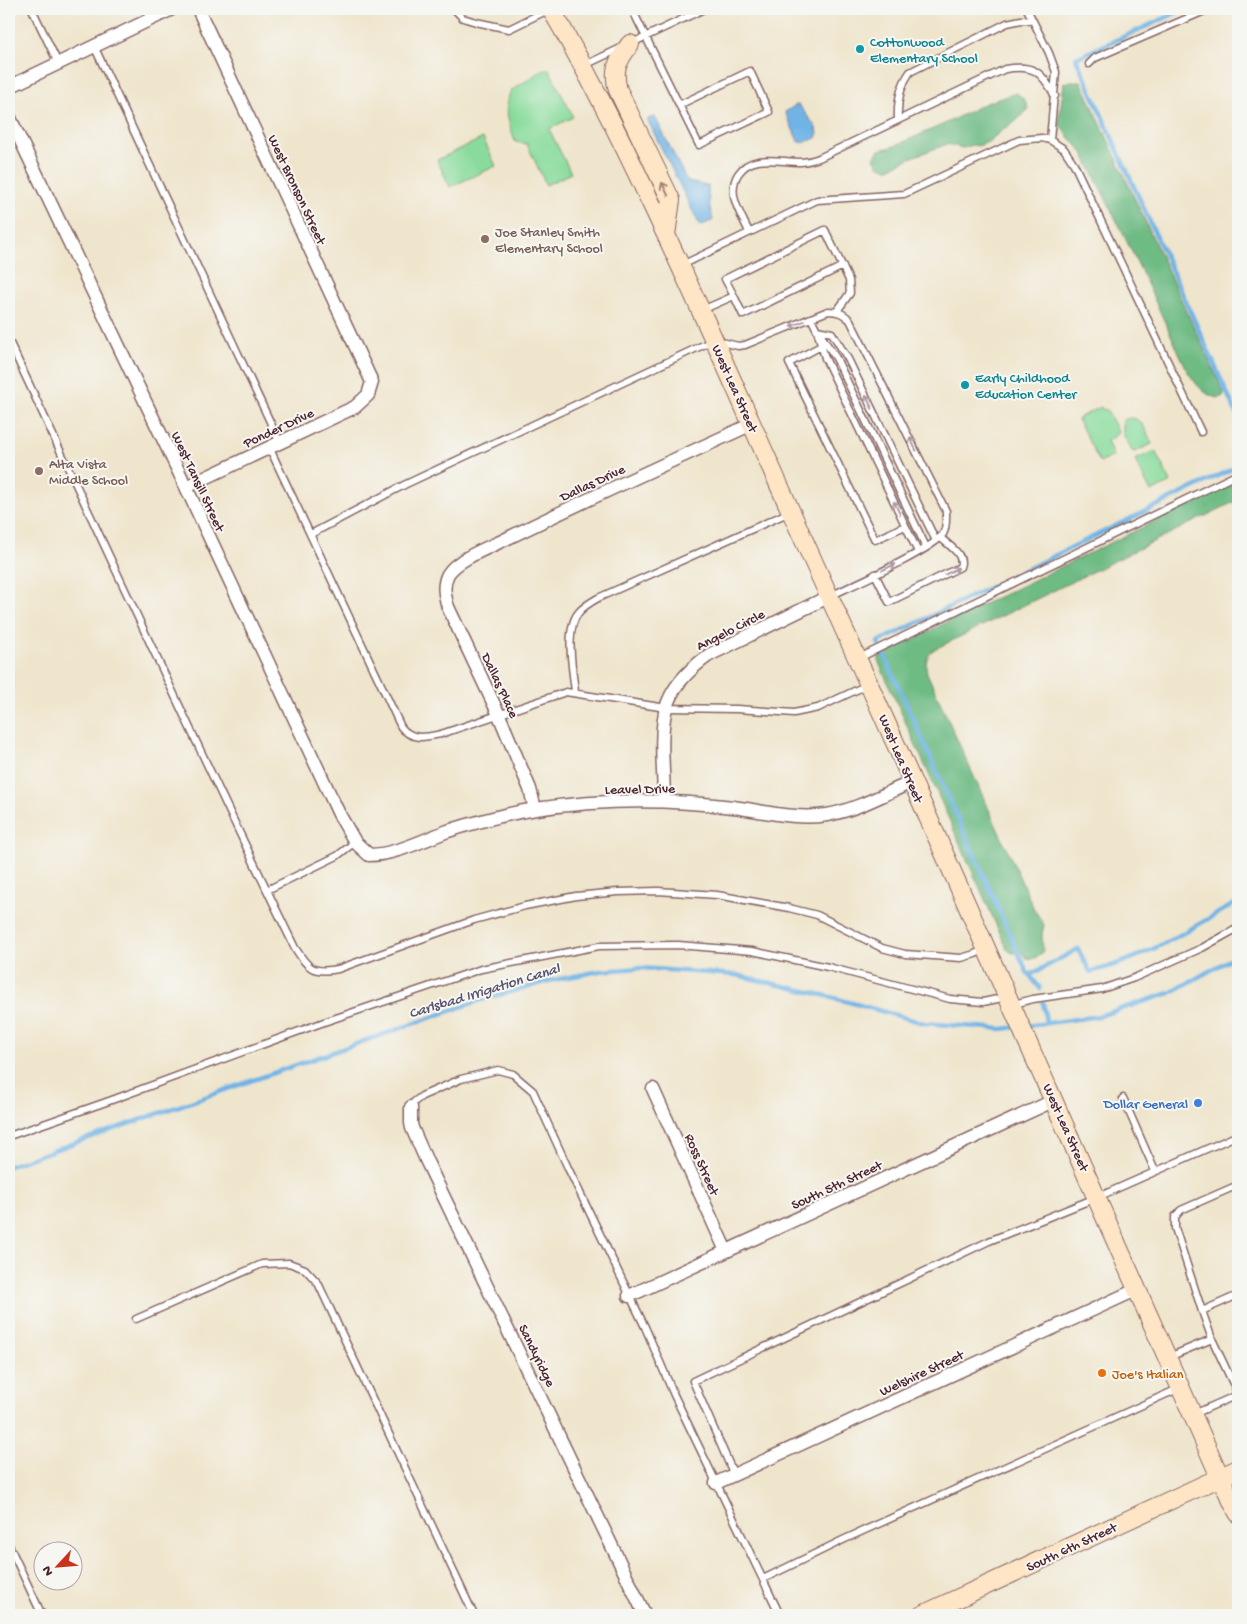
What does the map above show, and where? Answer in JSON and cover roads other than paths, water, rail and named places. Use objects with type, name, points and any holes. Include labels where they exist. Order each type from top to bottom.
[{"type":"main road","name":"West Lea Street","points":[[550,9],[584,66],[617,130],[701,311],[870,683],[912,782],[1032,1047],[1220,1477],[1238,1514]]},
{"type":"main road","points":[[638,40],[619,60],[615,72],[616,83],[671,200],[666,236]]},
{"type":"main road","name":"South 6th Street","points":[[922,1615],[1238,1469]]},
{"type":"street","points":[[9,87],[172,9]]},
{"type":"street","name":"West Bronson Street","points":[[198,9],[372,382]]},
{"type":"street","name":"West Tansill Street","points":[[9,116],[339,814],[355,842],[368,854]]},
{"type":"street","name":"Ponder Drive","points":[[186,487],[355,407],[368,395],[372,382]]},
{"type":"street","name":"Dallas Drive","points":[[448,573],[466,559],[528,528],[752,424]]},
{"type":"street","name":"Dallas Place","points":[[448,573],[444,587],[448,607],[499,715],[530,789],[535,809]]},
{"type":"street","name":"Angelo Circle","points":[[664,801],[663,742],[666,708],[681,680],[696,664],[709,655],[830,596]]},
{"type":"street","name":"Leavel Drive","points":[[368,854],[382,855],[450,830],[535,809],[589,804],[664,801],[733,807],[794,816],[827,815],[846,810],[912,782]]},
{"type":"street","name":"Ross Street","points":[[653,1089],[726,1251]]},
{"type":"street","name":"South 5th Street","points":[[629,1296],[1055,1100]]},
{"type":"street","name":"Sandyridge","points":[[411,1107],[410,1123],[427,1162],[645,1615]]},
{"type":"street","name":"Welshire Street","points":[[716,1483],[1138,1289]]},
{"type":"lane","points":[[32,9],[58,63]]},
{"type":"lane","points":[[454,9],[463,18],[509,29],[550,9]]},
{"type":"lane","points":[[632,9],[638,40],[680,106],[699,146],[769,112],[750,71],[680,106]]},
{"type":"lane","points":[[584,66],[704,9]]},
{"type":"lane","points":[[1027,9],[1049,53],[1056,72],[1050,140]]},
{"type":"lane","points":[[1090,64],[1095,58],[1209,9]]},
{"type":"lane","points":[[898,120],[899,96],[904,79],[910,72],[1007,23],[1021,20],[1034,21]]},
{"type":"lane","points":[[94,46],[275,445],[311,534],[405,733],[412,737],[441,734],[560,693],[575,692],[666,708],[737,709],[794,713],[805,712],[834,701],[870,683]]},
{"type":"lane","points":[[749,232],[734,199],[733,188],[738,175],[747,164],[757,161],[810,161],[1005,69],[1016,67],[1037,72],[1045,78],[1055,96]]},
{"type":"lane","points":[[680,266],[817,200],[904,194],[1019,140],[1042,138],[1050,140],[1064,149],[1074,164],[1201,432]]},
{"type":"lane","points":[[836,311],[850,293],[850,280],[825,230],[725,279],[743,315],[842,266]]},
{"type":"lane","points":[[701,311],[734,296]]},
{"type":"lane","points":[[311,534],[406,484],[714,340],[738,346],[745,345],[828,311],[836,311],[844,314],[850,320],[946,511],[946,525],[938,539],[918,552],[830,596]]},
{"type":"lane","points":[[811,318],[836,358],[926,547]]},
{"type":"lane","points":[[817,330],[832,333],[848,359],[938,539],[961,556],[962,562],[960,567],[889,602],[875,574]]},
{"type":"lane","points":[[817,330],[825,358],[918,552]]},
{"type":"lane","points":[[9,341],[182,713],[295,948],[307,966],[326,971],[352,965],[400,945],[474,920],[525,906],[576,896],[658,890],[717,895],[817,915],[882,948],[905,954],[961,958],[975,954],[987,947]]},
{"type":"lane","points":[[821,346],[789,363],[875,540],[905,526]]},
{"type":"lane","points":[[858,658],[1238,474]]},
{"type":"lane","points":[[575,692],[570,640],[573,622],[585,606],[598,598],[791,512]]},
{"type":"lane","points":[[267,890],[338,856],[355,842]]},
{"type":"lane","points":[[9,1136],[109,1102],[324,1022],[482,969],[599,946],[678,945],[752,951],[828,967],[950,999],[983,1002],[1033,999],[1102,989],[1134,978],[1202,948],[1238,928]]},
{"type":"lane","points":[[411,1107],[422,1096],[461,1079],[487,1071],[508,1071],[533,1090],[716,1483],[780,1615]]},
{"type":"lane","points":[[1123,1098],[1155,1172]]},
{"type":"lane","points":[[734,1475],[693,1381],[989,1241],[1098,1197],[1238,1135]]},
{"type":"lane","points":[[1193,1414],[1238,1394],[1212,1339],[1202,1311],[1175,1228],[1175,1217],[1181,1210],[1238,1185]]},
{"type":"lane","points":[[136,1318],[262,1264],[289,1263],[305,1269],[318,1283],[474,1615]]},
{"type":"lane","points":[[1202,1311],[1238,1295]]},
{"type":"lane","points":[[1168,1358],[1212,1339]]},
{"type":"lane","points":[[763,1579],[846,1539],[1181,1388]]},
{"type":"lane","points":[[9,1545],[42,1615]]},
{"type":"water","points":[[799,105],[818,133],[816,138],[803,143],[798,141],[785,112]]},
{"type":"water","points":[[655,117],[686,179],[689,182],[708,186],[712,221],[700,226],[648,121],[648,119]]},
{"type":"waterway","points":[[1185,9],[1076,58],[1238,417]]},
{"type":"waterway","points":[[879,645],[878,642],[1238,466]]},
{"type":"waterway","points":[[882,650],[1027,972],[1040,988]]},
{"type":"waterway","points":[[1030,975],[1078,949],[1090,972],[1110,967],[1166,942],[1238,902]]},
{"type":"waterway","name":"Carlsbad Irrigation Canal","points":[[1026,1026],[1099,1016],[1170,993],[1238,955]]},
{"type":"waterway","name":"Carlsbad Irrigation Canal","points":[[9,1166],[481,1000],[549,981],[600,971],[641,968],[736,975],[827,996],[924,1023],[1002,1029],[1018,1027]]},
{"type":"waterway","points":[[1043,1002],[1046,1023]]},
{"type":"place","name":"Cottonwood Elementary School","points":[[860,49]]},
{"type":"place","name":"Joe Stanley Smith Elementary School","points":[[485,239]]},
{"type":"place","name":"Early Childhood Education Center","points":[[965,385]]},
{"type":"place","name":"Alta Vista Middle School","points":[[39,471]]},
{"type":"place","name":"Dollar General","points":[[1198,1103]]},
{"type":"place","name":"Joe's Italian","points":[[1102,1373]]}]
